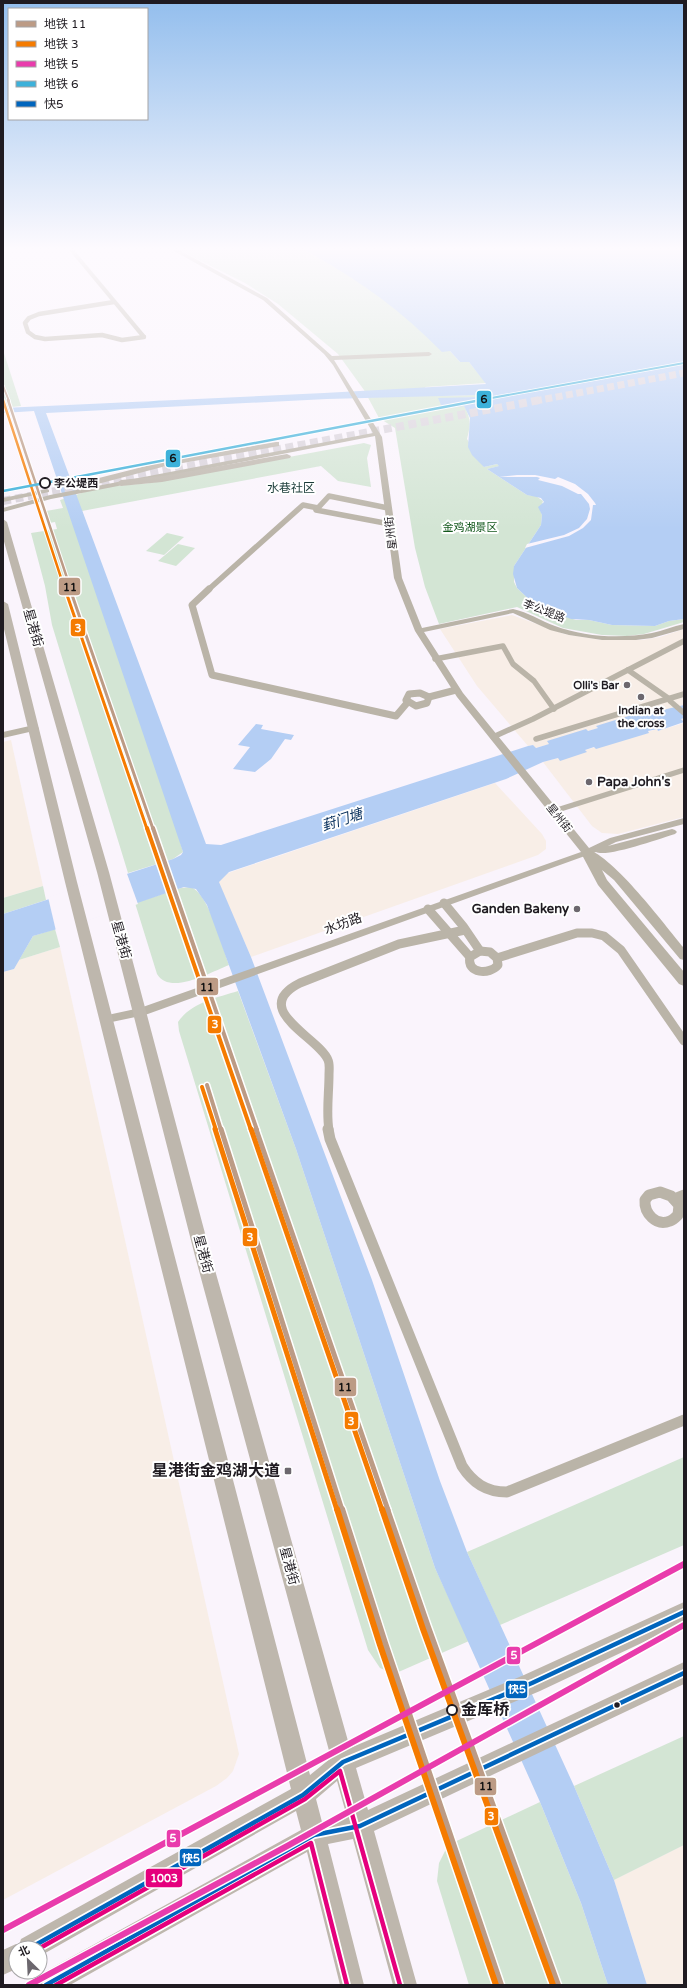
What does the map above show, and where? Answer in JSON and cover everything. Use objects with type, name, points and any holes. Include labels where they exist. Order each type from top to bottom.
[{"type":"main road","points":[[90,483],[166,464],[276,444]]},
{"type":"main road","points":[[121,483],[162,479],[287,456]]},
{"type":"main road","name":"星港街","points":[[3,522],[103,872],[141,1012],[203,1256],[405,1985]]},
{"type":"main road","name":"星港街","points":[[3,604],[71,882],[85,930],[352,1985]]},
{"type":"main road","points":[[5,730],[33,724]]},
{"type":"main road","name":"星州街","points":[[587,853],[618,877],[684,956]]},
{"type":"main road","name":"星州街","points":[[587,853],[602,882],[684,981]]},
{"type":"main road","points":[[44,1940],[303,1795],[343,1762],[532,1683],[684,1612]]},
{"type":"main road","points":[[46,1985],[314,1835],[360,1826],[684,1673]]},
{"type":"street","name":"星州街","points":[[314,343],[331,358],[377,432],[398,578],[403,596],[419,631],[435,659],[456,690],[587,853]]},
{"type":"street","points":[[331,358],[430,354]]},
{"type":"street","points":[[3,500],[121,483],[377,432]]},
{"type":"street","points":[[79,488],[90,483],[377,432]]},
{"type":"street","points":[[3,510],[48,494]]},
{"type":"street","points":[[318,508],[329,496],[388,508]]},
{"type":"street","points":[[318,508],[302,505],[192,605],[212,675],[396,716],[407,703],[406,698],[412,693],[420,693],[428,697],[456,690]]},
{"type":"street","points":[[318,508],[316,510],[390,524]]},
{"type":"street","name":"李公堤路","points":[[419,631],[513,611],[521,613],[553,628],[602,638],[641,638],[665,633],[684,626]]},
{"type":"street","points":[[493,736],[554,708],[684,641]]},
{"type":"street","points":[[435,659],[503,646],[513,664],[534,680],[554,708]]},
{"type":"street","points":[[628,670],[684,712]]},
{"type":"street","points":[[536,739],[655,702],[669,700],[682,694]]},
{"type":"street","points":[[407,703],[417,706],[424,705],[429,701],[428,697]]},
{"type":"street","points":[[554,811],[684,770]]},
{"type":"street","name":"水坊路","points":[[107,1019],[141,1012],[587,853],[613,840],[684,821]]},
{"type":"street","name":"水坊路","points":[[587,853],[621,847],[684,828]]},
{"type":"street","points":[[444,903],[480,951]]},
{"type":"street","points":[[428,909],[452,934],[470,957],[469,961],[471,966],[482,972],[495,969],[498,965],[497,958],[490,952],[480,951],[470,957]]},
{"type":"street","points":[[465,930],[452,934],[399,944],[300,983],[286,993],[282,1006],[283,1013],[292,1026],[323,1050],[328,1057],[330,1068],[328,1127],[330,1139],[462,1466],[470,1478],[482,1487],[495,1492],[507,1492],[684,1420]]},
{"type":"street","points":[[497,958],[577,933],[592,933],[604,936],[621,950],[684,1041]]},
{"type":"shaded area","points":[[512,615],[564,634],[601,640],[642,640],[660,637],[684,629],[684,705],[661,712],[654,712],[651,710],[597,726],[598,728],[548,741],[550,744],[535,748],[533,745],[528,746],[477,686],[440,629]]},
{"type":"shaded area","points":[[684,723],[684,817],[618,834],[602,833],[592,826],[543,762],[586,751],[585,750],[648,733],[647,732],[657,729],[658,731]]},
{"type":"shaded area","points":[[11,740],[43,886],[3,898],[3,742]]},
{"type":"shaded area","points":[[495,783],[542,834],[546,841],[546,849],[538,855],[251,957],[219,882],[225,874]]},
{"type":"shaded area","points":[[60,947],[239,1754],[233,1771],[227,1778],[216,1786],[3,1900],[3,972],[14,969],[19,960]]},
{"type":"shaded area","points":[[684,1845],[684,1985],[647,1985],[614,1880]]},
{"type":"green space","name":"金鸡湖景区","points":[[325,343],[434,343],[442,351],[450,351],[460,362],[469,362],[486,383],[425,387],[429,396],[480,395],[481,397],[438,399],[464,405],[470,422],[467,439],[484,467],[497,464],[500,466],[487,469],[527,495],[536,496],[543,501],[540,510],[542,515],[541,525],[514,566],[514,582],[517,588],[535,605],[542,609],[576,620],[589,620],[612,625],[655,626],[669,621],[684,619],[684,622],[644,634],[627,636],[602,635],[563,628],[517,607],[439,624],[425,587],[415,548],[395,428],[379,418],[364,390],[338,354]]},
{"type":"green space","points":[[3,350],[21,406],[3,408]]},
{"type":"green space","points":[[364,443],[371,445],[367,458],[371,487],[338,481],[321,466],[82,511],[97,554],[183,852],[173,859],[128,873],[52,625],[45,586],[31,533],[57,529],[55,522],[49,523],[46,511],[63,508],[60,500],[85,492],[107,487],[150,483]]},
{"type":"green space","points":[[167,533],[184,537],[164,555],[146,551]]},
{"type":"green space","points":[[178,544],[195,548],[176,566],[158,561]]},
{"type":"green space","points":[[43,886],[46,900],[3,914],[3,898]]},
{"type":"green space","points":[[190,887],[197,891],[209,909],[229,965],[202,977],[181,983],[171,983],[163,980],[157,974],[135,903],[181,888]]},
{"type":"green space","points":[[55,929],[60,947],[19,960],[33,936]]},
{"type":"green space","points":[[238,991],[296,1149],[435,1568],[469,1641],[394,1674],[380,1668],[368,1650],[179,1031],[178,1022],[184,1015],[197,1005]]},
{"type":"green space","points":[[684,1457],[684,1545],[500,1625],[467,1552]]},
{"type":"green space","points":[[684,1736],[684,1845],[614,1880],[574,1786]]},
{"type":"green space","points":[[540,1802],[581,1903],[608,1985],[469,1985],[437,1881],[439,1863],[448,1845]]},
{"type":"water","name":"葑门塘","points":[[432,343],[684,343],[684,619],[669,621],[655,626],[612,625],[589,620],[571,619],[535,605],[517,588],[513,574],[514,566],[541,525],[542,515],[538,507],[544,502],[541,498],[527,495],[487,469],[499,466],[497,464],[484,467],[472,455],[468,447],[470,418],[464,406],[449,408],[441,405],[438,398],[480,397],[480,395],[327,399],[46,413],[206,844],[221,845],[528,746],[533,745],[536,748],[549,744],[547,741],[586,729],[588,731],[598,728],[596,726],[651,709],[654,712],[684,705],[684,718],[681,719],[684,722],[658,731],[657,729],[648,731],[649,733],[596,749],[594,747],[585,750],[587,752],[560,761],[558,758],[543,762],[506,779],[229,872],[219,882],[251,957],[372,1280],[440,1481],[467,1552],[574,1786],[614,1880],[647,1985],[608,1985],[581,1903],[540,1802],[435,1568],[296,1149],[207,905],[196,889],[184,887],[85,921],[33,936],[14,969],[3,972],[3,914],[173,859],[181,855],[183,852],[34,411],[3,413],[3,408],[486,384],[469,362],[460,362],[450,351],[442,352]]},
{"type":"water","points":[[256,724],[263,725],[261,729],[294,735],[291,740],[285,739],[271,759],[255,772],[233,769],[250,747],[238,745]]},
{"type":"pier","points":[[535,475],[555,479],[558,477],[575,484],[588,494],[596,505],[593,505],[591,520],[583,528],[569,536],[525,548],[527,544],[564,535],[579,528],[587,519],[590,509],[589,504],[581,494],[562,486],[538,480],[540,478],[499,477]]},
{"type":"pier","points":[[126,871],[138,904],[56,931],[48,897]]},
{"type":"tunnel","points":[[535,401],[684,373]]},
{"type":"tunnel","points":[[3,501],[540,400]]},
{"type":"metro line","name":"6","points":[[3,491],[366,421],[684,363]]},
{"type":"metro line","name":"11","points":[[3,386],[17,422],[50,530],[428,1627],[558,1985]]},
{"type":"metro line","name":"3","points":[[3,400],[12,424],[45,532],[423,1629],[553,1985]]},
{"type":"metro line","name":"11","points":[[207,1085],[385,1643],[501,1985]]},
{"type":"metro line","name":"3","points":[[202,1087],[380,1645],[496,1985]]},
{"type":"metro line","name":"5","points":[[3,1930],[684,1564]]},
{"type":"metro line","name":"5","points":[[29,1985],[289,1845],[684,1625]]},
{"type":"transit line","name":"快5","points":[[44,1940],[303,1795],[343,1762],[532,1683],[684,1612]]},
{"type":"transit line","name":"快5","points":[[46,1985],[314,1835],[360,1826],[684,1673]]},
{"type":"transit line","name":"1003","points":[[48,1944],[305,1799],[340,1771],[400,1985]]},
{"type":"transit line","name":"1003","points":[[56,1985],[311,1843],[347,1985]]},
{"type":"place","name":"李公堤西","points":[[45,483]]},
{"type":"place","name":"Olli's Bar","points":[[627,685]]},
{"type":"place","name":"Indian at the cross","points":[[641,697]]},
{"type":"place","name":"Papa John's","points":[[589,782]]},
{"type":"place","name":"Ganden Bakeny","points":[[577,909]]},
{"type":"place","name":"星港街金鸡湖大道","points":[[288,1471]]},
{"type":"place","name":"金厍桥","points":[[452,1710]]},
{"type":"district","name":"水巷社区","points":[[291,488]]}]
